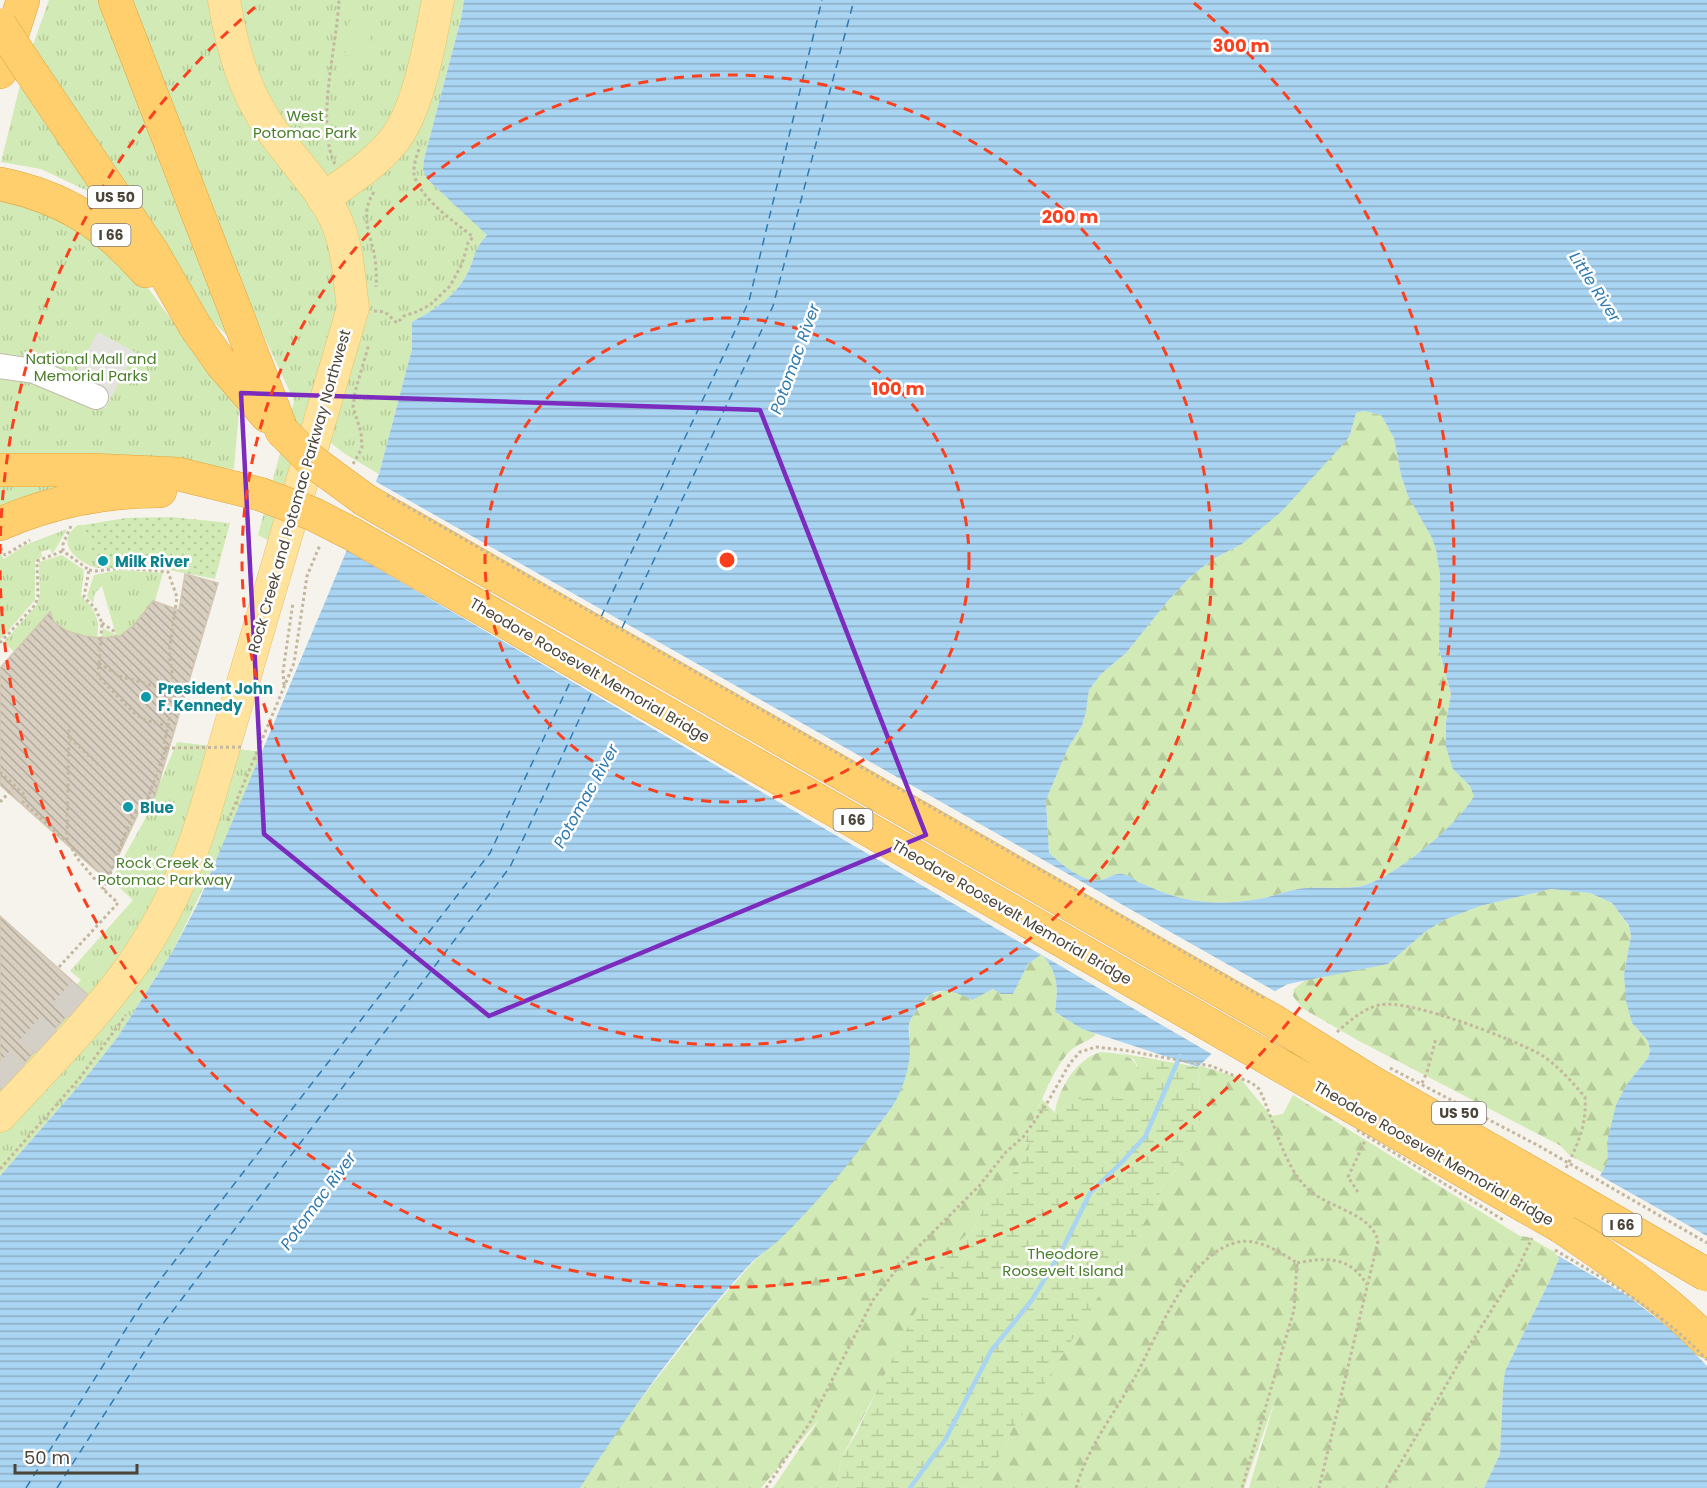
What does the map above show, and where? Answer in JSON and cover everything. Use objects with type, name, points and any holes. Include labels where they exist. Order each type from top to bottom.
[{"type":"highway","points":[[15,72],[23,0]]},
{"type":"highway","points":[[115,0],[282,431]]},
{"type":"highway","name":"US 50","points":[[0,25],[15,72],[153,253],[195,326]]},
{"type":"highway","name":"I 66","points":[[0,184],[54,200],[98,224],[124,247],[195,326]]},
{"type":"highway","name":"Theodore Roosevelt Memorial Bridge","points":[[195,326],[236,381],[282,431],[326,472],[352,492],[1374,1069],[1508,1139],[1707,1251]]},
{"type":"highway","name":"Theodore Roosevelt Memorial Bridge","points":[[0,470],[91,470],[178,474],[249,492],[313,514],[352,534],[1707,1310]]},
{"type":"highway","name":"I 66","points":[[0,536],[106,495],[153,491],[249,492]]},
{"type":"highway","name":"Theodore Roosevelt Memorial Bridge","points":[[1270,1010],[1368,1080],[1707,1275]]},
{"type":"highway","name":"Theodore Roosevelt Memorial Bridge","points":[[1560,1226],[1657,1295],[1707,1341]]},
{"type":"main road","name":"Rock Creek and Potomac Parkway Northwest","points":[[0,1116],[128,971],[165,913],[184,873],[204,816],[353,308],[339,228],[323,200],[273,132],[250,95],[235,55],[224,0]]},
{"type":"main road","points":[[323,200],[374,160],[399,133],[416,94],[438,0]]},
{"type":"main road","name":"Rock Creek and Potomac Parkway Northwest","points":[[84,992],[112,957],[138,918],[162,871],[181,824],[346,262]]},
{"type":"lane","points":[[0,366],[34,371],[96,397]]},
{"type":"path","points":[[337,167],[329,153],[327,143],[327,115],[339,0]]},
{"type":"path","points":[[374,311],[385,312],[397,323],[404,316],[430,305],[450,286],[462,264],[468,243],[473,237],[425,195],[418,186],[414,166],[422,139]]},
{"type":"path","points":[[353,465],[362,448],[361,432],[353,407],[369,343]]},
{"type":"path","points":[[380,490],[1270,1010]]},
{"type":"path","points":[[63,525],[73,522],[63,544],[63,550]]},
{"type":"path","points":[[0,536],[5,555],[38,536]]},
{"type":"path","points":[[63,550],[89,570],[123,568],[168,572],[177,597],[169,653],[175,692],[164,745],[166,748],[148,798],[131,819],[104,890]]},
{"type":"path","points":[[0,643],[35,605],[38,597],[37,561],[63,550]]},
{"type":"path","points":[[89,570],[84,597],[102,622],[115,632]]},
{"type":"path","points":[[102,622],[98,676],[133,712],[146,720],[168,726]]},
{"type":"path","points":[[98,663],[119,676],[175,692]]},
{"type":"path","points":[[58,967],[118,903],[77,858],[67,839],[69,728]]},
{"type":"path","points":[[70,738],[99,765]]},
{"type":"path","points":[[166,748],[244,747]]},
{"type":"path","points":[[0,772],[26,796],[22,801],[69,843]]},
{"type":"path","points":[[0,802],[15,786]]},
{"type":"path","points":[[1421,1084],[1427,1072],[1436,1038]]},
{"type":"path","points":[[766,1488],[811,1421],[873,1300],[900,1265],[979,1186],[1006,1152],[1024,1136],[1046,1106],[1070,1063],[1080,1052],[1096,1047],[1211,1066],[1259,1089],[1283,1150],[1300,1180],[1322,1199],[1372,1227],[1378,1241],[1320,1488]]},
{"type":"path","points":[[1382,1064],[1539,1146],[1707,1243]]},
{"type":"path","points":[[1358,1192],[1348,1177],[1367,1137]]},
{"type":"path","points":[[1076,1488],[1092,1447],[1136,1375],[1173,1301],[1202,1263],[1218,1251],[1236,1242],[1257,1243],[1278,1251],[1298,1263],[1319,1259],[1340,1261],[1362,1276],[1368,1287]]},
{"type":"path","points":[[1242,1488],[1294,1310],[1298,1263]]},
{"type":"highlighted area","points":[[241,393],[760,410],[926,835],[489,1016],[264,834]]},
{"type":"green space","points":[[49,0],[111,0],[247,355],[210,319],[33,45]]},
{"type":"green space","name":"West Potomac Park","points":[[124,0],[464,0],[423,170],[428,180],[487,234],[478,247],[460,286],[430,312],[412,322],[412,349],[379,474],[331,443],[294,554],[258,535],[294,401],[207,213]]},
{"type":"green space","points":[[351,10],[374,13],[368,58],[345,55]]},
{"type":"green space","points":[[21,81],[98,196],[41,169],[1,162]]},
{"type":"green space","name":"National Mall and Memorial Parks","points":[[0,196],[44,204],[137,273],[239,411],[234,469],[112,459],[0,455]]},
{"type":"green space","points":[[1364,411],[1381,415],[1394,438],[1401,475],[1408,496],[1432,538],[1436,550],[1440,574],[1439,649],[1451,694],[1446,722],[1453,769],[1470,786],[1475,796],[1467,808],[1441,835],[1391,872],[1362,886],[1298,889],[1263,898],[1212,902],[1173,896],[1122,874],[1100,880],[1079,876],[1049,853],[1046,800],[1068,748],[1082,726],[1089,690],[1101,674],[1126,653],[1189,578],[1213,559],[1242,544],[1350,435],[1356,413]]},
{"type":"green space","points":[[178,477],[0,518],[0,482]]},
{"type":"green space","points":[[172,517],[230,523],[215,579],[164,569],[97,568],[83,525],[126,518]]},
{"type":"green space","points":[[78,525],[83,525],[97,568],[82,562],[68,545],[71,532]]},
{"type":"green space","points":[[67,529],[52,554],[50,549],[41,552],[42,557],[35,560],[35,600],[0,640],[0,553],[4,559],[25,545]]},
{"type":"green space","points":[[62,555],[84,570],[81,596],[95,614],[98,625],[97,638],[14,652],[4,642],[36,606],[40,595],[39,562]]},
{"type":"green space","points":[[119,570],[163,573],[155,601],[152,601],[130,677],[99,656],[103,628],[116,635],[102,586],[95,593],[93,603],[87,596],[94,575]]},
{"type":"green space","name":"Rock Creek & Potomac Parkway","points":[[177,742],[263,752],[219,855],[174,949],[117,1038],[83,1081],[0,1176],[0,1068],[81,980],[70,971],[133,900],[111,880],[144,821]]},
{"type":"green space","points":[[1551,889],[1590,893],[1612,903],[1629,927],[1631,936],[1624,974],[1632,1023],[1648,1041],[1650,1051],[1648,1058],[1627,1084],[1607,1142],[1608,1161],[1604,1171],[1601,1172],[1569,1155],[1561,1146],[1359,1041],[1302,1008],[1293,996],[1294,989],[1307,979],[1388,964],[1425,932],[1444,920],[1480,906]]},
{"type":"green space","points":[[1042,954],[1052,968],[1056,982],[1055,1012],[1082,1029],[1096,1034],[1072,1049],[1058,1067],[1025,1142],[1030,1143],[1028,1154],[1004,1184],[1000,1193],[984,1207],[974,1228],[952,1248],[841,1459],[837,1488],[773,1488],[820,1418],[761,1488],[580,1488],[621,1424],[709,1312],[755,1260],[814,1203],[889,1112],[910,1049],[909,1022],[923,1000],[929,995],[947,990],[972,999],[994,989],[1013,994],[1028,964]]},
{"type":"green space","points":[[1101,1052],[1122,1055],[1134,1061],[1139,1073],[1140,1094],[1135,1100],[1096,1099],[1068,1103],[1055,1113],[1060,1094],[1070,1076],[1084,1061]]},
{"type":"green space","name":"Theodore Roosevelt Island","points":[[1119,1053],[1198,1067],[1200,1116],[1182,1162],[1162,1187],[1158,1199],[1130,1247],[1045,1383],[1011,1431],[1004,1451],[987,1471],[962,1488],[837,1488],[841,1459],[857,1432],[920,1302],[952,1248],[974,1228],[984,1207],[1000,1193],[1004,1184],[1028,1154],[1030,1143],[1025,1142],[1042,1099],[1055,1113],[1069,1103],[1084,1098],[1135,1100],[1140,1094],[1137,1065],[1134,1059]]},
{"type":"green space","points":[[1198,1067],[1240,1078],[1271,1116],[1283,1114],[1293,1095],[1520,1236],[1528,1237],[1558,1254],[1559,1259],[1551,1278],[1505,1371],[1500,1454],[1484,1488],[1249,1488],[1276,1397],[1244,1488],[962,1488],[987,1471],[1004,1451],[1011,1431],[1158,1199],[1162,1187],[1182,1162],[1200,1116]]},
{"type":"shaded area","points":[[98,332],[135,352],[105,409],[67,389]]},
{"type":"water","points":[[464,0],[1707,0],[1707,1488],[1484,1488],[1500,1454],[1505,1371],[1551,1278],[1559,1259],[1558,1254],[1608,1161],[1607,1142],[1616,1105],[1627,1084],[1648,1058],[1650,1051],[1648,1041],[1632,1023],[1626,1001],[1624,974],[1631,936],[1629,926],[1612,903],[1590,893],[1551,889],[1480,906],[1444,920],[1425,932],[1388,964],[1288,984],[1277,990],[1198,1067],[1082,1029],[1055,1012],[1056,981],[1052,968],[1042,954],[1028,964],[1013,994],[1001,994],[993,989],[972,1000],[949,991],[929,995],[923,1000],[910,1022],[910,1056],[906,1074],[900,1091],[887,1114],[821,1196],[778,1241],[753,1261],[683,1342],[619,1429],[580,1488],[0,1488],[0,1176],[83,1081],[117,1038],[174,949],[198,903],[379,474],[412,349],[412,322],[438,306],[460,286],[478,247],[487,235],[428,180],[423,170]],"holes":[[[1364,411],[1381,415],[1394,438],[1401,475],[1408,496],[1432,538],[1436,550],[1440,574],[1439,649],[1451,694],[1446,722],[1446,747],[1453,769],[1470,786],[1474,796],[1466,808],[1440,835],[1408,861],[1375,881],[1362,886],[1298,889],[1263,898],[1213,902],[1174,896],[1122,874],[1094,880],[1073,872],[1049,853],[1046,800],[1068,748],[1082,726],[1089,690],[1101,674],[1126,653],[1189,578],[1213,559],[1242,544],[1281,512],[1346,441],[1356,413]]]},
{"type":"pier","points":[[373,480],[1278,993],[1215,1056],[353,554],[346,549],[367,501]]},
{"type":"pier","points":[[1597,1174],[1707,1236],[1707,1366],[1674,1332],[1628,1296],[1555,1254]]},
{"type":"building","points":[[185,574],[218,583],[155,796],[138,814],[107,880],[0,785],[0,668],[50,612],[54,622],[67,631],[102,638],[120,636],[134,625],[153,601],[179,610]]},
{"type":"building","points":[[0,916],[87,994],[0,1090]]},
{"type":"waterway","points":[[910,1488],[945,1440],[991,1351],[1032,1300],[1061,1252],[1090,1193],[1145,1137],[1180,1056]]},
{"type":"ferry route","points":[[601,617],[749,301],[822,0]]},
{"type":"ferry route","points":[[622,628],[773,306],[854,0]]},
{"type":"ferry route","points":[[26,1488],[143,1302],[490,853],[572,678]]},
{"type":"ferry route","points":[[57,1488],[159,1329],[510,867],[593,690]]},
{"type":"tunnel","points":[[0,1086],[84,992]]},
{"type":"place","name":"Milk River","points":[[103,561]]},
{"type":"place","name":"President John F. Kennedy","points":[[146,697]]},
{"type":"place","name":"Blue","points":[[128,807]]},
{"type":"water label","name":"Little River","points":[[1595,287]]},
{"type":"water label","name":"Potomac River","points":[[795,359]]},
{"type":"water label","name":"Potomac River","points":[[586,796]]},
{"type":"water label","name":"Potomac River","points":[[318,1201]]}]
